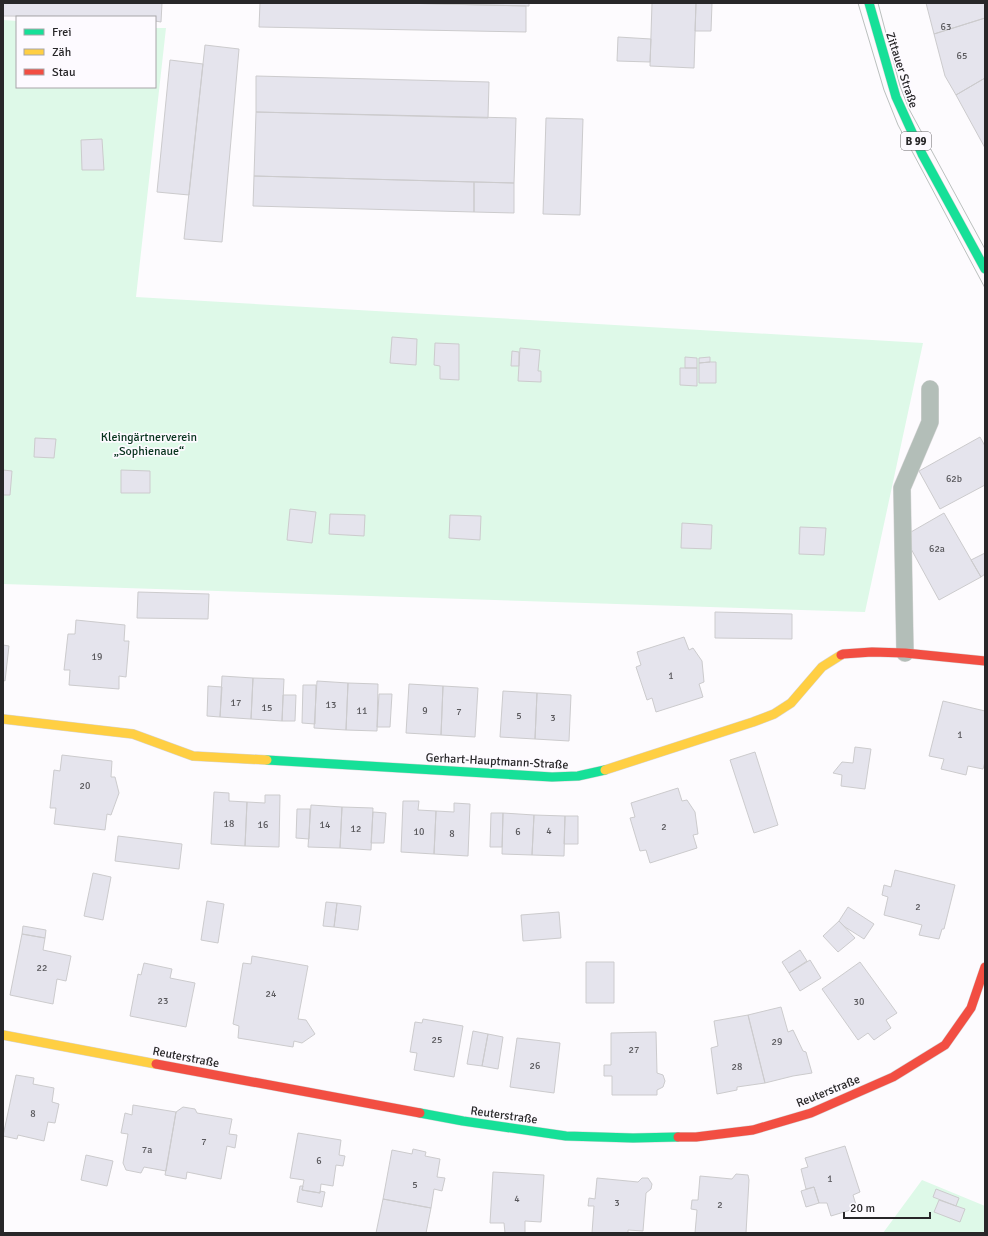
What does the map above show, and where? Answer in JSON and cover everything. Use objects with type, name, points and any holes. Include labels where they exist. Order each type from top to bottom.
[{"type":"street","name":"Zittauer Straße","points":[[869,3],[896,97],[922,154],[985,269]]},
{"type":"street","name":"Gerhart-Hauptmann-Straße","points":[[3,719],[133,734],[193,756],[544,777],[578,776],[607,770],[774,714],[791,703],[822,667],[843,654],[872,652],[905,653],[985,661]]},
{"type":"street","name":"Reuterstraße","points":[[3,1035],[463,1122],[566,1136],[633,1138],[696,1137],[753,1130],[811,1113],[892,1077],[945,1045],[972,1008],[985,967]]},
{"type":"lane","points":[[905,653],[902,488],[930,422],[930,389]]},
{"type":"green space","name":"Kleingärtnerverein „Sophienaue“","points":[[3,20],[16,21],[16,88],[156,88],[156,28],[166,28],[136,297],[923,343],[865,612],[3,584]]},
{"type":"green space","points":[[922,1180],[985,1206],[985,1233],[883,1233]]},
{"type":"building","points":[[3,3],[162,3],[161,22],[156,21],[156,16],[3,16]]},
{"type":"building","points":[[260,3],[399,3],[526,6],[526,32],[259,27]]},
{"type":"building","points":[[399,3],[529,3],[529,6]]},
{"type":"building","points":[[652,3],[696,3],[694,68],[650,66]]},
{"type":"building","points":[[696,3],[712,3],[711,31],[695,31]]},
{"type":"building","points":[[926,3],[985,3],[985,18],[934,34]]},
{"type":"building","points":[[985,18],[985,78],[956,95],[945,76],[934,34]]},
{"type":"building","points":[[618,37],[651,39],[650,62],[617,61]]},
{"type":"building","points":[[205,45],[239,49],[222,242],[184,239]]},
{"type":"building","points":[[170,60],[203,64],[189,195],[157,192]]},
{"type":"building","points":[[256,76],[489,82],[488,118],[256,112]]},
{"type":"building","points":[[985,78],[985,148],[956,95]]},
{"type":"building","points":[[256,112],[516,118],[514,183],[254,176]]},
{"type":"building","points":[[546,118],[583,119],[580,215],[543,214]]},
{"type":"building","points":[[102,139],[104,170],[82,170],[81,140]]},
{"type":"building","points":[[254,176],[474,182],[474,212],[253,206]]},
{"type":"building","points":[[474,182],[514,183],[514,213],[474,212]]},
{"type":"building","points":[[392,337],[417,339],[416,365],[390,363]]},
{"type":"building","points":[[435,343],[459,344],[459,380],[440,379],[440,366],[434,365]]},
{"type":"building","points":[[520,348],[540,350],[538,371],[541,371],[541,382],[518,381]]},
{"type":"building","points":[[512,351],[519,352],[519,366],[511,366]]},
{"type":"building","points":[[685,357],[697,358],[697,368],[685,368]]},
{"type":"building","points":[[710,357],[710,362],[699,363],[699,358]]},
{"type":"building","points":[[716,362],[716,383],[699,383],[699,363]]},
{"type":"building","points":[[680,368],[697,368],[697,386],[680,385]]},
{"type":"building","points":[[980,437],[985,446],[985,485],[940,509],[919,471]]},
{"type":"building","points":[[35,438],[56,439],[54,458],[34,457]]},
{"type":"building","points":[[3,470],[12,471],[10,495],[3,495]]},
{"type":"building","points":[[121,470],[150,471],[150,493],[121,493]]},
{"type":"building","points":[[290,509],[316,512],[312,543],[287,540]]},
{"type":"building","points":[[944,513],[981,577],[939,600],[904,536]]},
{"type":"building","points":[[330,514],[365,515],[364,536],[329,534]]},
{"type":"building","points":[[450,515],[481,516],[480,540],[449,538]]},
{"type":"building","points":[[682,523],[712,525],[711,549],[681,548]]},
{"type":"building","points":[[800,527],[826,528],[824,555],[799,554]]},
{"type":"building","points":[[985,553],[985,574],[981,577],[971,560]]},
{"type":"building","points":[[138,592],[209,594],[208,619],[137,618]]},
{"type":"building","points":[[715,612],[792,614],[792,639],[715,638]]},
{"type":"building","points":[[76,620],[125,625],[124,641],[129,641],[126,677],[119,676],[119,689],[69,685],[70,670],[64,670],[68,634],[75,634]]},
{"type":"building","points":[[684,637],[689,650],[693,648],[702,661],[704,682],[699,684],[703,697],[656,712],[652,698],[647,700],[636,667],[641,665],[637,652]]},
{"type":"building","points":[[3,645],[9,646],[5,681],[3,680]]},
{"type":"building","points":[[222,676],[253,678],[251,719],[220,717]]},
{"type":"building","points":[[253,678],[284,679],[282,721],[251,719]]},
{"type":"building","points":[[317,681],[348,683],[346,730],[314,728]]},
{"type":"building","points":[[348,683],[378,684],[377,731],[346,730]]},
{"type":"building","points":[[409,684],[443,686],[441,735],[406,733]]},
{"type":"building","points":[[303,685],[316,685],[315,724],[302,723]]},
{"type":"building","points":[[208,686],[222,687],[220,717],[207,716]]},
{"type":"building","points":[[443,686],[478,688],[475,737],[441,735]]},
{"type":"building","points":[[503,691],[537,693],[535,739],[500,737]]},
{"type":"building","points":[[537,693],[571,695],[569,741],[535,739]]},
{"type":"building","points":[[379,694],[392,694],[390,727],[377,727]]},
{"type":"building","points":[[283,695],[296,695],[295,721],[282,721]]},
{"type":"building","points":[[943,701],[985,711],[985,762],[983,769],[968,766],[966,775],[941,769],[944,759],[929,756]]},
{"type":"building","points":[[855,747],[871,749],[865,789],[841,786],[842,775],[833,773],[842,762],[853,763]]},
{"type":"building","points":[[755,752],[778,825],[754,833],[730,760]]},
{"type":"building","points":[[62,755],[112,761],[111,777],[115,777],[119,793],[111,815],[107,814],[105,830],[54,824],[56,808],[50,808],[54,770],[60,771]]},
{"type":"building","points":[[678,788],[682,801],[687,800],[695,812],[698,834],[693,835],[697,848],[650,863],[646,850],[640,851],[630,818],[635,817],[631,803]]},
{"type":"building","points":[[214,792],[229,793],[229,801],[247,802],[245,846],[211,844]]},
{"type":"building","points":[[265,795],[280,795],[279,847],[245,846],[247,802],[265,803]]},
{"type":"building","points":[[403,801],[419,801],[418,810],[436,811],[434,854],[401,852]]},
{"type":"building","points":[[454,803],[470,804],[468,856],[434,854],[436,811],[454,812]]},
{"type":"building","points":[[311,805],[342,807],[340,848],[308,847]]},
{"type":"building","points":[[342,807],[373,808],[371,850],[340,848]]},
{"type":"building","points":[[297,809],[310,809],[309,839],[296,838]]},
{"type":"building","points":[[373,812],[386,813],[384,843],[371,843]]},
{"type":"building","points":[[491,813],[503,813],[502,847],[490,847]]},
{"type":"building","points":[[503,813],[534,815],[532,855],[502,854]]},
{"type":"building","points":[[534,815],[565,816],[564,856],[532,855]]},
{"type":"building","points":[[565,816],[578,816],[578,844],[564,844]]},
{"type":"building","points":[[118,836],[182,844],[179,869],[115,861]]},
{"type":"building","points":[[895,870],[955,885],[944,929],[942,929],[939,939],[919,935],[922,925],[884,915],[888,897],[882,895],[884,885],[891,887]]},
{"type":"building","points":[[93,873],[111,877],[103,920],[84,916]]},
{"type":"building","points":[[207,901],[224,904],[218,943],[201,940]]},
{"type":"building","points":[[326,902],[337,903],[334,927],[323,926]]},
{"type":"building","points":[[337,903],[361,906],[358,930],[334,927]]},
{"type":"building","points":[[848,907],[874,924],[864,939],[845,927],[839,921]]},
{"type":"building","points":[[559,912],[561,938],[523,941],[521,915]]},
{"type":"building","points":[[839,921],[855,938],[838,952],[823,936]]},
{"type":"building","points":[[23,926],[46,930],[45,938],[22,934]]},
{"type":"building","points":[[22,934],[45,938],[43,950],[71,956],[66,981],[57,979],[53,1004],[10,995]]},
{"type":"building","points":[[800,950],[807,961],[789,973],[782,962]]},
{"type":"building","points":[[252,956],[308,966],[298,1019],[306,1020],[315,1034],[302,1043],[294,1041],[293,1047],[238,1038],[239,1026],[233,1024],[243,963],[251,964]]},
{"type":"building","points":[[810,960],[821,978],[800,991],[789,973]]},
{"type":"building","points":[[586,962],[614,962],[614,1003],[586,1003]]},
{"type":"building","points":[[860,962],[897,1013],[886,1020],[891,1028],[874,1040],[868,1033],[858,1040],[822,989]]},
{"type":"building","points":[[144,963],[172,969],[170,978],[195,983],[186,1027],[130,1016],[138,974],[141,975]]},
{"type":"building","points":[[781,1007],[788,1032],[793,1030],[803,1051],[806,1052],[812,1073],[765,1083],[748,1015]]},
{"type":"building","points":[[748,1015],[765,1083],[737,1087],[737,1090],[717,1094],[711,1048],[718,1046],[714,1021]]},
{"type":"building","points":[[423,1019],[463,1026],[454,1077],[414,1070],[417,1053],[410,1052],[415,1022],[422,1023]]},
{"type":"building","points":[[473,1031],[488,1034],[482,1066],[467,1064]]},
{"type":"building","points":[[656,1032],[657,1073],[663,1075],[665,1081],[663,1087],[657,1090],[657,1095],[612,1095],[612,1076],[604,1076],[604,1065],[611,1065],[611,1033]]},
{"type":"building","points":[[488,1034],[503,1037],[498,1069],[482,1066]]},
{"type":"building","points":[[517,1038],[560,1043],[554,1093],[510,1087]]},
{"type":"building","points":[[16,1075],[34,1078],[33,1084],[54,1088],[52,1102],[59,1104],[55,1123],[48,1122],[44,1141],[18,1135],[17,1139],[3,1136]]},
{"type":"building","points":[[133,1105],[176,1112],[166,1171],[144,1167],[141,1173],[126,1170],[123,1163],[128,1134],[121,1133],[125,1113],[132,1115]]},
{"type":"building","points":[[183,1107],[195,1109],[197,1113],[232,1119],[229,1134],[237,1135],[235,1148],[227,1146],[221,1179],[187,1172],[186,1179],[165,1175],[176,1112]]},
{"type":"building","points":[[298,1133],[341,1140],[339,1155],[345,1156],[343,1166],[336,1165],[333,1186],[321,1184],[320,1193],[302,1190],[304,1180],[290,1178]]},
{"type":"building","points":[[845,1146],[860,1192],[853,1195],[857,1208],[831,1216],[827,1203],[819,1203],[814,1187],[806,1189],[801,1169],[808,1167],[805,1158]]},
{"type":"building","points":[[413,1149],[426,1152],[425,1156],[440,1159],[437,1177],[445,1178],[442,1191],[434,1189],[431,1208],[383,1199],[392,1150],[412,1154]]},
{"type":"building","points":[[86,1155],[113,1161],[107,1186],[81,1180]]},
{"type":"building","points":[[493,1172],[544,1175],[541,1222],[525,1221],[525,1233],[505,1233],[504,1223],[490,1223]]},
{"type":"building","points":[[736,1174],[748,1175],[749,1180],[746,1233],[695,1233],[697,1210],[691,1209],[692,1200],[698,1200],[700,1176],[732,1179]]},
{"type":"building","points":[[597,1178],[638,1182],[642,1178],[648,1178],[652,1184],[651,1189],[646,1193],[643,1231],[628,1230],[628,1233],[592,1233],[594,1206],[588,1206],[589,1198],[595,1199]]},
{"type":"building","points":[[300,1186],[303,1186],[302,1190],[320,1193],[320,1191],[325,1192],[322,1207],[297,1202]]},
{"type":"building","points":[[814,1187],[819,1203],[806,1207],[801,1191]]},
{"type":"building","points":[[936,1189],[959,1198],[956,1206],[933,1197]]},
{"type":"building","points":[[383,1199],[431,1208],[426,1233],[376,1233]]},
{"type":"building","points":[[939,1200],[965,1209],[960,1222],[934,1212]]},
{"type":"tram line","points":[[858,3],[884,90],[898,125],[985,288]]},
{"type":"tram line","points":[[878,3],[900,86],[909,109],[985,249]]},
{"type":"traffic: fast","points":[[869,3],[896,97],[922,154],[985,269]]},
{"type":"traffic: fast","points":[[267,760],[552,777],[578,776],[605,770]]},
{"type":"traffic: fast","points":[[420,1113],[463,1121],[566,1136],[633,1138],[678,1137]]},
{"type":"traffic: slow","points":[[605,770],[774,714],[791,703],[822,667],[841,655]]},
{"type":"traffic: slow","points":[[3,719],[133,734],[193,756],[267,760]]},
{"type":"traffic: slow","points":[[3,1035],[156,1064]]},
{"type":"traffic: jam","points":[[841,655],[872,652],[905,653],[985,661]]},
{"type":"traffic: jam","points":[[678,1137],[696,1137],[753,1130],[811,1113],[893,1077],[945,1045],[971,1008],[985,967]]},
{"type":"traffic: jam","points":[[156,1064],[420,1113]]}]
